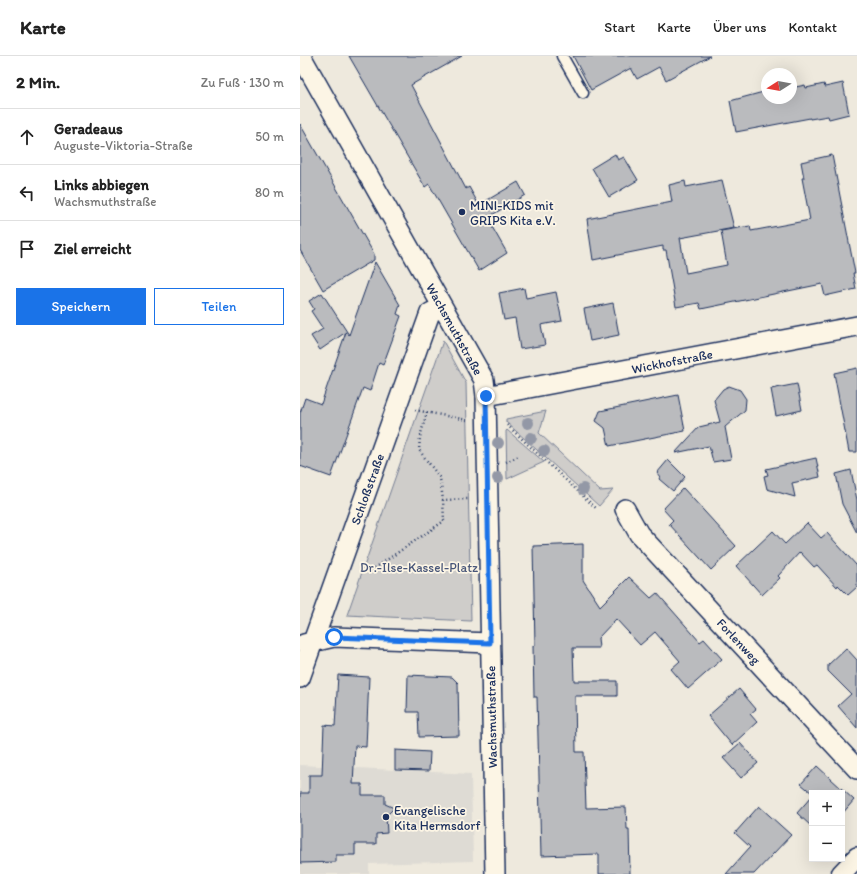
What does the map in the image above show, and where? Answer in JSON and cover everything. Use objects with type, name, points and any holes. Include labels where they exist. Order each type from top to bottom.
[{"type":"street","name":"Wachsmuthstraße","points":[[301,56],[484,380],[486,396],[495,874]]},
{"type":"street","name":"Schloßstraße","points":[[300,678],[306,644],[430,313],[442,307]]},
{"type":"street","name":"Wickhofstraße","points":[[486,396],[857,326]]},
{"type":"street","name":"Forlenweg","points":[[626,509],[639,534],[857,769]]},
{"type":"street","points":[[306,644],[334,637],[490,643]]},
{"type":"street","points":[[841,874],[857,857]]},
{"type":"lane","points":[[562,56],[583,94]]},
{"type":"path","points":[[412,410],[472,420]]},
{"type":"path","points":[[358,566],[372,570],[444,521],[440,478],[419,450],[420,437],[427,412]]},
{"type":"path","points":[[503,421],[597,509]]},
{"type":"path","points":[[502,464],[518,456],[519,457]]},
{"type":"path","points":[[443,500],[474,498]]},
{"type":"shaded area","name":"Evangelische Kita Hermsdorf","points":[[300,765],[471,774],[473,861],[369,864],[369,874],[300,874]]},
{"type":"green space","name":"Dr.-Ilse-Kassel-Platz","points":[[443,341],[466,383],[471,621],[347,615]]},
{"type":"green space","points":[[546,411],[539,433],[600,491],[613,490],[599,506],[506,422],[506,419]]},
{"type":"green space","points":[[507,430],[544,462],[507,479],[506,431]]},
{"type":"building","points":[[349,56],[462,56],[411,85],[466,189],[469,187],[479,205],[518,182],[525,195],[487,218],[507,253],[479,271],[429,184],[425,187]]},
{"type":"building","points":[[573,56],[710,56],[666,80],[659,67],[637,79],[631,68],[591,90]]},
{"type":"building","points":[[843,83],[849,114],[829,119],[828,116],[810,118],[736,132],[730,101],[761,93],[761,104],[797,104],[797,87],[805,85],[806,88],[824,84],[825,87]]},
{"type":"building","points":[[300,124],[374,254],[374,260],[323,290],[300,250]]},
{"type":"building","points":[[615,154],[618,160],[624,157],[638,180],[609,197],[592,168]]},
{"type":"building","points":[[832,155],[855,273],[853,273],[856,289],[825,296],[822,284],[701,309],[699,303],[676,307],[666,250],[663,250],[663,246],[593,260],[587,219],[672,202],[669,185],[685,181],[686,187],[722,180],[734,228],[680,238],[686,273],[727,265],[721,231],[750,226],[751,231],[810,220],[802,178],[804,178],[801,162]]},
{"type":"building","points":[[375,262],[400,305],[397,314],[401,316],[383,365],[379,363],[370,391],[363,388],[331,477],[300,466],[300,413],[305,398],[321,404],[346,332],[320,350],[311,336],[323,329],[311,311],[314,309],[309,301],[322,293],[349,335]]},
{"type":"building","points":[[524,288],[526,298],[556,292],[562,321],[541,325],[545,345],[520,349],[515,318],[504,320],[499,293]]},
{"type":"building","points":[[613,303],[619,335],[590,341],[584,309]]},
{"type":"building","points":[[857,368],[857,452],[849,452],[834,373]]},
{"type":"building","points":[[797,384],[802,410],[776,416],[771,389]]},
{"type":"building","points":[[729,386],[740,390],[746,399],[745,410],[725,427],[731,459],[713,462],[709,446],[675,453],[699,427],[720,422],[714,400],[723,389]]},
{"type":"building","points":[[678,395],[685,431],[609,446],[605,428],[596,421],[600,411]]},
{"type":"building","points":[[816,458],[820,477],[792,483],[795,497],[767,489],[764,476],[768,475],[766,469]]},
{"type":"building","points":[[668,460],[685,477],[673,491],[659,479],[660,477],[657,473]]},
{"type":"building","points":[[851,470],[857,500],[857,533],[842,504],[836,474]]},
{"type":"building","points":[[683,488],[736,546],[711,570],[669,524],[673,520],[663,509]]},
{"type":"building","points":[[807,523],[821,538],[827,533],[857,566],[857,587],[848,595],[838,585],[837,587],[817,565],[814,567],[800,552],[778,576],[780,578],[762,595],[736,566],[773,531],[785,544]]},
{"type":"building","points":[[583,544],[583,580],[600,606],[629,577],[651,598],[657,593],[700,642],[704,639],[722,659],[688,689],[671,669],[680,661],[655,632],[640,645],[616,619],[598,638],[599,648],[573,648],[574,681],[617,681],[617,696],[575,696],[576,752],[584,752],[586,808],[626,807],[627,829],[629,829],[630,874],[599,874],[599,854],[541,856],[537,697],[534,697],[533,646],[535,646],[533,546]]},
{"type":"building","points":[[846,648],[857,660],[857,728],[838,706],[851,694],[828,671],[828,665]]},
{"type":"building","points":[[338,675],[369,677],[366,747],[355,746],[353,784],[362,784],[362,795],[385,795],[385,804],[394,808],[386,816],[387,833],[376,834],[376,844],[355,844],[355,855],[336,855],[336,862],[300,863],[300,793],[309,793],[309,775],[322,775],[324,725],[335,726]]},
{"type":"building","points":[[408,675],[452,677],[458,683],[459,736],[419,737],[418,712],[407,712]]},
{"type":"building","points":[[739,689],[756,709],[750,714],[757,722],[732,745],[708,716]]},
{"type":"building","points":[[740,743],[758,763],[741,778],[723,758]]},
{"type":"building","points":[[395,750],[430,752],[429,771],[395,770]]},
{"type":"building","points":[[817,766],[843,790],[809,791],[801,784]]},
{"type":"building","points":[[845,792],[854,800],[845,810]]},
{"type":"building","points":[[809,799],[809,824],[797,813]]},
{"type":"building","points":[[759,806],[791,835],[754,874],[726,874],[750,847],[735,833]]},
{"type":"place","name":"MINI-KIDS mit GRIPS Kita e.V.","points":[[462,212]]},
{"type":"place","name":"Evangelische Kita Hermsdorf","points":[[386,817]]},
{"type":"route","points":[[334,637],[490,643],[486,396]]}]
